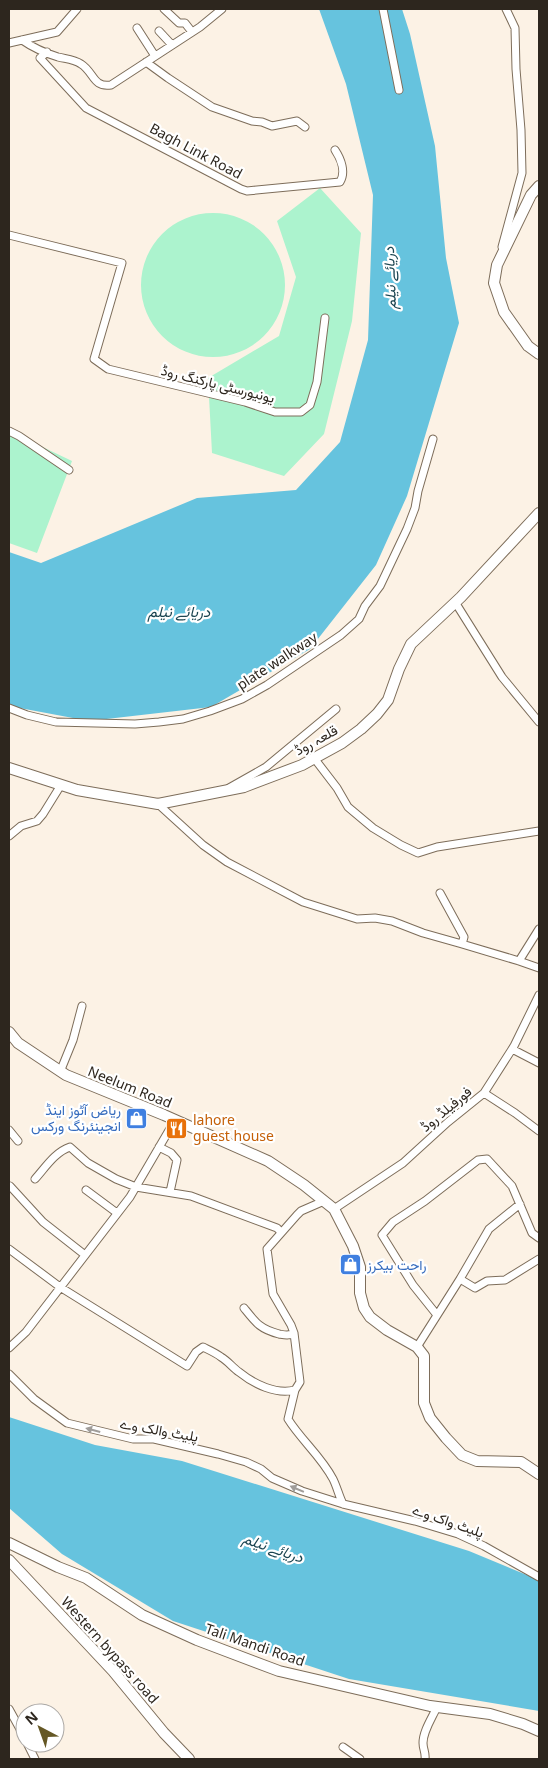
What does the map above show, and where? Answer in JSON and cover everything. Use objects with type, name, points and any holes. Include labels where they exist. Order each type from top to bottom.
[{"type":"street","points":[[9,43],[56,32],[76,9]]},
{"type":"street","points":[[164,9],[179,23],[185,23],[192,32]]},
{"type":"street","points":[[22,40],[47,52],[81,64],[89,70],[100,84],[105,86],[111,85],[192,32],[222,9]]},
{"type":"street","points":[[384,9],[399,90]]},
{"type":"street","points":[[506,9],[515,28],[522,173],[497,264],[494,283],[504,312],[528,346],[539,354]]},
{"type":"street","points":[[137,28],[155,56]]},
{"type":"street","points":[[159,30],[172,45]]},
{"type":"street","name":"Bagh Link Road","points":[[47,52],[40,58],[86,108],[247,191],[340,182],[342,179],[342,160],[335,150]]},
{"type":"street","points":[[146,62],[212,107],[272,126],[297,121],[305,127]]},
{"type":"street","points":[[497,264],[531,195],[539,186]]},
{"type":"street","name":"یونیورسٹی پارکنگ روڈ","points":[[9,235],[122,263],[94,359],[108,369],[275,412],[301,412],[310,405],[317,382],[325,318]]},
{"type":"street","points":[[9,431],[69,470]]},
{"type":"street","name":"plate walkway","points":[[9,708],[27,715],[56,722],[135,724],[159,722],[183,719],[210,711],[242,699],[267,685],[341,635],[359,619],[365,606],[380,586],[408,529],[433,439]]},
{"type":"street","name":"قلعہ روڈ","points":[[9,768],[77,790],[158,804],[244,787],[302,764],[342,743],[378,714],[388,700],[399,669],[411,644],[455,602],[539,513]]},
{"type":"street","points":[[455,602],[502,677],[539,722]]},
{"type":"street","points":[[224,791],[266,766],[336,709]]},
{"type":"street","points":[[314,758],[337,788],[348,807],[373,828],[400,846],[418,853],[437,847],[539,831]]},
{"type":"street","points":[[9,836],[21,826],[37,821],[61,785]]},
{"type":"street","points":[[158,804],[203,845],[227,862],[303,902],[357,919],[375,918],[392,921],[423,933],[539,968]]},
{"type":"street","points":[[440,893],[464,937],[462,944]]},
{"type":"street","points":[[520,961],[539,929]]},
{"type":"street","name":"فورفیلڈ روڈ","points":[[334,1209],[403,1163],[448,1122],[484,1093],[512,1048],[539,995]]},
{"type":"street","points":[[60,1072],[73,1040],[82,1006]]},
{"type":"street","name":"Neelum Road","points":[[9,1032],[18,1043],[66,1076],[268,1160],[324,1201],[334,1209],[353,1246],[360,1267],[360,1293],[364,1308],[370,1317],[387,1330],[416,1347]]},
{"type":"street","points":[[512,1048],[539,1063]]},
{"type":"street","points":[[484,1093],[516,1113],[539,1132]]},
{"type":"street","points":[[9,1348],[26,1332],[136,1187],[175,1120]]},
{"type":"street","points":[[9,1130],[18,1141]]},
{"type":"street","points":[[35,1179],[58,1154],[70,1147],[88,1163],[116,1179],[136,1187],[170,1192],[200,1200],[277,1228],[281,1232]]},
{"type":"street","points":[[159,1148],[171,1153],[177,1160],[170,1192]]},
{"type":"street","points":[[437,1315],[413,1285],[382,1235],[393,1222],[425,1201],[478,1160],[487,1159],[512,1186],[532,1233],[539,1238]]},
{"type":"street","points":[[10,1186],[43,1222],[85,1255]]},
{"type":"street","points":[[86,1190],[117,1213]]},
{"type":"street","points":[[324,1201],[302,1211],[281,1232],[266,1252],[273,1294],[291,1324],[294,1333],[300,1382],[295,1390],[288,1419],[332,1478],[343,1504]]},
{"type":"street","points":[[520,1204],[489,1229],[460,1279],[416,1347],[424,1356],[424,1403],[430,1418],[462,1455],[477,1461],[521,1462],[539,1474]]},
{"type":"street","points":[[9,1249],[60,1286],[187,1366],[196,1352],[203,1347],[222,1357],[239,1372],[266,1388],[287,1392],[295,1390]]},
{"type":"street","points":[[460,1279],[476,1288],[487,1281],[505,1280],[539,1259]]},
{"type":"street","points":[[244,1308],[259,1326],[265,1330],[285,1336],[294,1333]]},
{"type":"street","name":"پلیٹ والک وے","points":[[9,1374],[34,1399],[67,1423],[124,1437],[154,1439],[246,1462],[261,1469],[272,1478],[302,1491],[343,1504]]},
{"type":"street","name":"پلیٹ واک وے","points":[[343,1504],[415,1520],[458,1534],[484,1546],[539,1577]]},
{"type":"street","name":"Tali Mandi Road","points":[[9,1542],[58,1567],[86,1578],[142,1614],[197,1640],[279,1671],[437,1707],[490,1714],[539,1731]]},
{"type":"street","name":"Western bypass road","points":[[9,1560],[107,1665],[164,1733],[189,1759]]},
{"type":"street","points":[[425,1759],[426,1753],[423,1744],[437,1707]]},
{"type":"street","points":[[343,1747],[360,1759]]},
{"type":"green space","points":[[320,188],[361,233],[352,321],[324,434],[284,476],[212,453],[208,378],[279,336],[296,277],[277,221]]},
{"type":"green space","points":[[213,213],[240,219],[253,225],[264,234],[273,245],[279,258],[285,285],[279,312],[273,325],[264,336],[253,345],[240,351],[213,357],[186,351],[173,345],[162,336],[153,325],[147,312],[141,285],[147,258],[153,245],[162,234],[173,225],[186,219]]},
{"type":"green space","points":[[9,431],[72,461],[37,553],[9,543]]},
{"type":"water","name":"دریائے نیلم","points":[[319,9],[402,9],[410,34],[435,146],[446,258],[459,323],[407,496],[376,565],[310,649],[211,707],[89,721],[9,706],[9,552],[41,563],[197,498],[296,490],[340,442],[368,340],[373,195],[346,84]]},
{"type":"water","name":"دریائے نیلم","points":[[9,1417],[95,1445],[182,1461],[469,1551],[539,1580],[539,1711],[349,1679],[173,1621],[62,1554],[9,1508]]},
{"type":"place","name":"ریاض آٹوز اینڈ انجینئرنگ ورکس","points":[[137,1118]]},
{"type":"place","name":"lahore guest house","points":[[177,1128]]},
{"type":"place","name":"راحت بیکرز","points":[[351,1265]]}]
